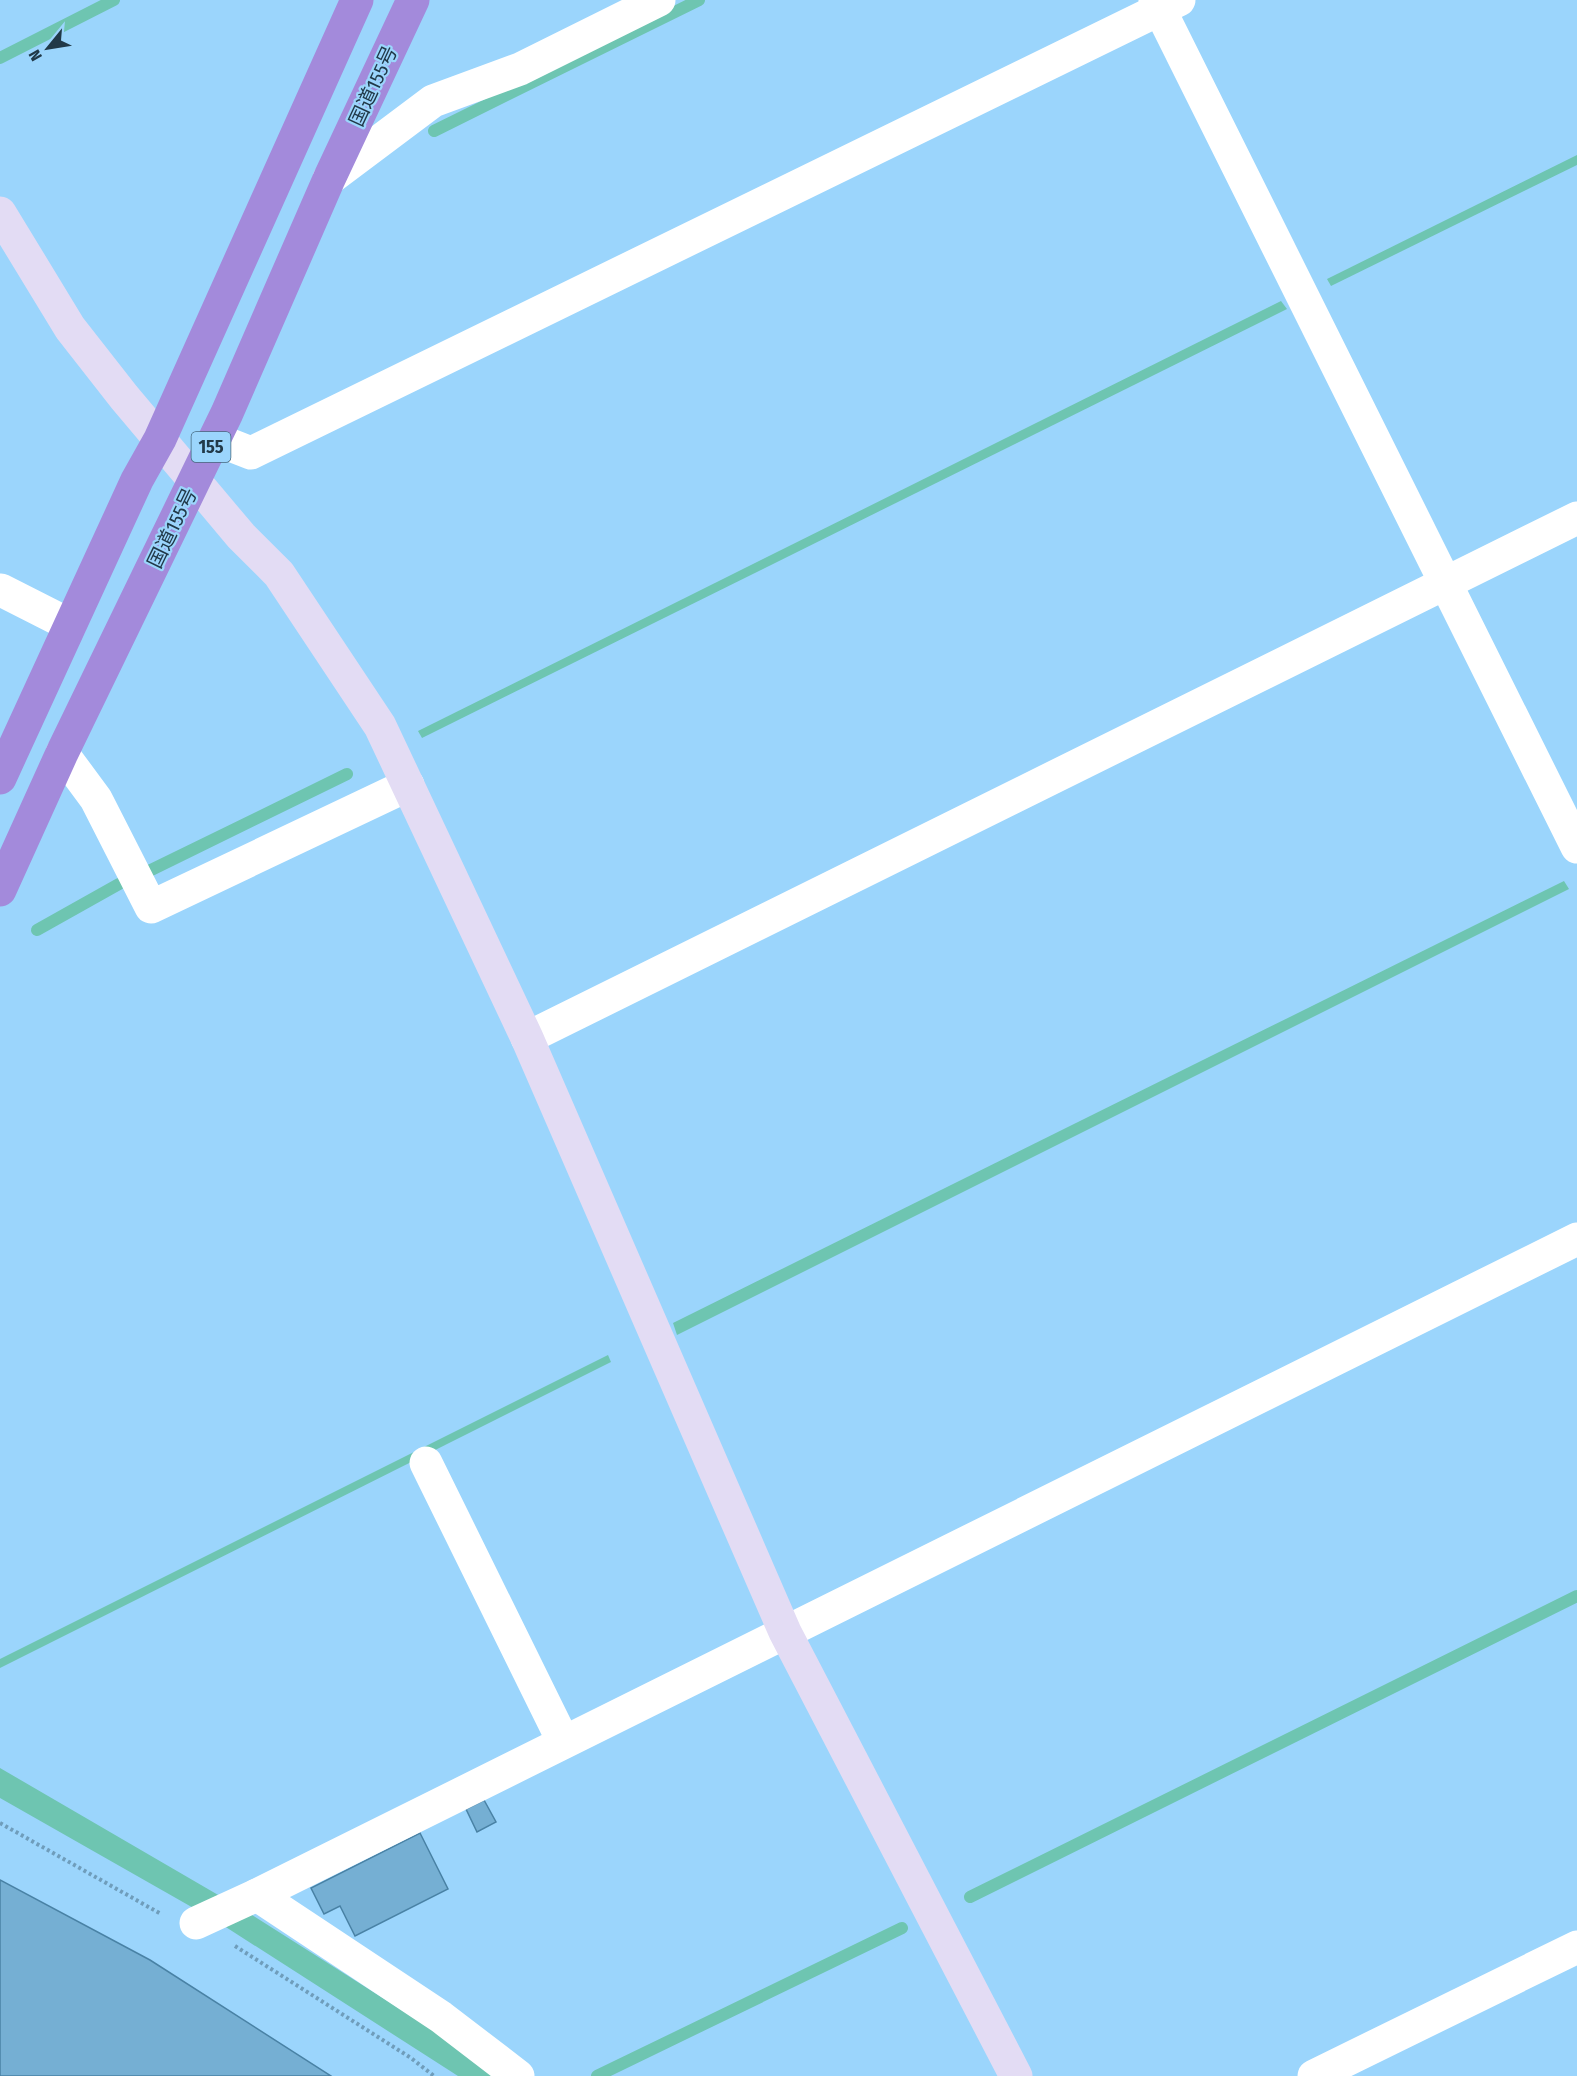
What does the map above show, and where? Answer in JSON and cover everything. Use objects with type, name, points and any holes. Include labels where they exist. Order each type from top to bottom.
[{"type":"highway","name":"155","points":[[0,778],[137,480],[160,439],[357,0]]},
{"type":"highway","name":"国道155号","points":[[0,891],[62,753],[215,439],[329,179],[413,0]]},
{"type":"street","points":[[329,179],[433,101],[520,69],[659,0]]},
{"type":"street","points":[[215,439],[251,453],[1165,3],[1446,584],[1577,847]]},
{"type":"street","points":[[0,213],[70,328],[241,536],[279,574],[380,726],[527,1038],[785,1632],[1014,2073]]},
{"type":"street","points":[[527,1038],[1577,518]]},
{"type":"street","points":[[0,591],[70,625]]},
{"type":"street","points":[[62,753],[96,799],[152,907],[408,785]]},
{"type":"street","points":[[200,1921],[1577,1239]]},
{"type":"street","points":[[426,1463],[563,1742]]},
{"type":"street","points":[[250,1898],[441,2017],[518,2076]]},
{"type":"street","points":[[1314,2076],[1577,1947]]},
{"type":"shaded area","points":[[1577,155],[1577,165],[1331,286],[1327,279]]},
{"type":"shaded area","points":[[1281,301],[1287,309],[422,738],[418,731]]},
{"type":"shaded area","points":[[1564,881],[1569,889],[677,1335],[673,1323]]},
{"type":"shaded area","points":[[608,1355],[611,1362],[0,1668],[0,1659]]},
{"type":"shaded area","points":[[0,1768],[244,1910],[471,2054],[498,2076],[458,2076],[218,1922],[0,1798]]},
{"type":"building","points":[[484,1800],[496,1822],[477,1832],[466,1809]]},
{"type":"building","points":[[420,1833],[448,1889],[355,1936],[340,1906],[324,1914],[311,1888]]},
{"type":"building","points":[[0,1880],[150,1960],[331,2076],[0,2076]]},
{"type":"waterway","points":[[0,58],[114,0]]},
{"type":"waterway","points":[[434,131],[699,0]]},
{"type":"waterway","points":[[149,871],[347,774]]},
{"type":"waterway","points":[[37,930],[119,884]]},
{"type":"waterway","points":[[970,1897],[1577,1596]]},
{"type":"waterway","points":[[597,2076],[902,1928]]}]
